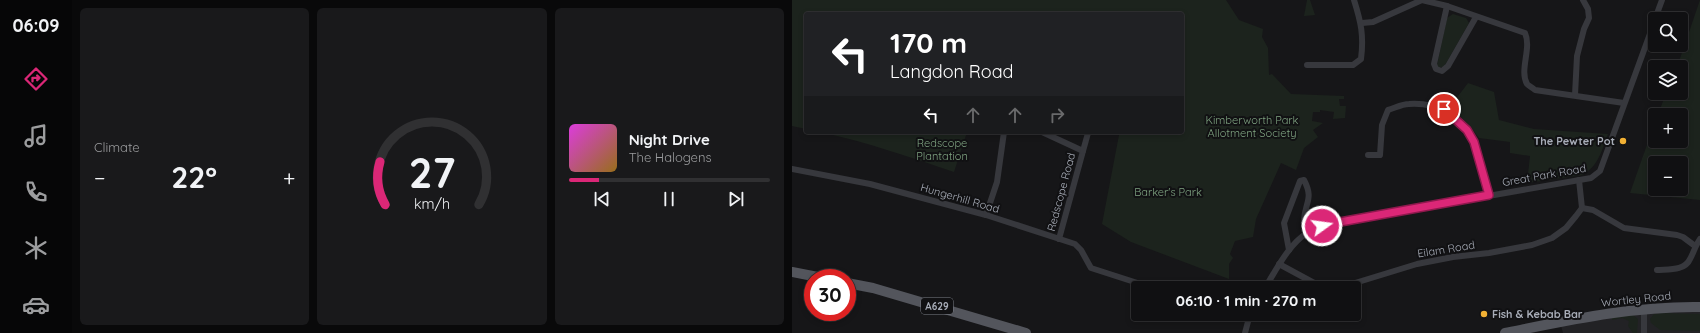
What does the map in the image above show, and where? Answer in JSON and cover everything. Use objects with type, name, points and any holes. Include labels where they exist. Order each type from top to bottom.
[{"type":"main road","points":[[792,272],[804,274]]},
{"type":"main road","name":"A629","points":[[856,285],[873,288],[1026,333]]},
{"type":"main road","name":"Wortley Road","points":[[1504,333],[1644,308],[1700,307]]},
{"type":"street","points":[[1307,64],[1353,65],[1361,59],[1362,24],[1354,0]]},
{"type":"street","points":[[1362,24],[1373,22],[1422,0],[1447,6],[1525,33],[1528,40],[1525,75],[1528,84],[1535,90],[1624,103]]},
{"type":"street","points":[[1575,95],[1577,56],[1584,29],[1589,18],[1588,9],[1583,0]]},
{"type":"street","name":"Great Park Road","points":[[1658,12],[1662,0]]},
{"type":"street","points":[[1447,6],[1434,64],[1436,69],[1442,71],[1448,66],[1476,17]]},
{"type":"street","name":"Great Park Road","points":[[1269,281],[1289,250],[1306,233],[1322,226],[1591,178],[1600,171],[1648,39]]},
{"type":"street","points":[[1368,154],[1380,155],[1382,125],[1388,110],[1408,104],[1430,105],[1444,109],[1458,120],[1467,130],[1474,142],[1489,195]]},
{"type":"street","points":[[986,215],[997,182],[1004,134]]},
{"type":"street","name":"Redscope Road","points":[[1046,134],[1083,151]]},
{"type":"street","name":"Redscope Road","points":[[1059,239],[1088,134]]},
{"type":"street","name":"Hungerhill Road","points":[[792,169],[870,184],[986,215],[1075,244],[1081,250],[1091,268],[1131,281]]},
{"type":"street","points":[[1289,250],[1284,223],[1300,180],[1304,180],[1309,189],[1309,199],[1303,221],[1306,233]]},
{"type":"street","points":[[1579,180],[1582,208],[1593,210],[1624,228],[1677,235],[1683,237],[1694,246]]},
{"type":"street","name":"Eilam Road","points":[[1279,264],[1316,284],[1337,286],[1355,283],[1417,264],[1532,245],[1552,238],[1566,228],[1582,208]]},
{"type":"street","points":[[1657,270],[1674,269],[1684,266],[1690,260],[1694,246],[1700,239]]},
{"type":"street","points":[[1644,308],[1644,333]]},
{"type":"street","points":[[1245,333],[1248,321]]},
{"type":"shaded area","points":[[1700,307],[1700,333],[1563,333],[1560,322]]},
{"type":"green space","name":"Barker's Park","points":[[792,0],[1226,0],[1239,20],[1263,29],[1262,37],[1268,48],[1269,75],[1272,74],[1291,94],[1344,96],[1344,99],[1339,99],[1340,106],[1346,106],[1345,118],[1333,119],[1334,112],[1320,110],[1320,112],[1313,112],[1312,121],[1323,123],[1313,130],[1318,137],[1304,148],[1296,170],[1281,163],[1256,219],[1253,237],[1235,241],[1230,254],[1233,258],[1229,264],[1229,279],[1131,242],[1102,224],[1119,135],[1117,134],[1184,134],[1184,12],[804,12],[804,129],[792,126]]},
{"type":"green space","points":[[1307,0],[1310,0],[1315,15],[1304,16]]},
{"type":"green space","points":[[1700,0],[1700,200],[1660,196],[1688,196],[1688,156],[1648,156],[1648,195],[1630,193],[1648,142],[1648,148],[1688,148],[1688,108],[1661,108],[1663,100],[1688,100],[1688,60],[1679,60],[1682,52],[1688,52],[1688,35]]},
{"type":"green space","points":[[1453,14],[1466,18],[1469,23],[1444,67],[1438,67],[1437,65],[1447,18]]},
{"type":"green space","points":[[1468,83],[1494,92],[1499,120],[1534,129],[1608,134],[1596,163],[1582,175],[1527,183],[1530,156],[1510,153],[1510,142],[1479,138],[1468,124],[1449,108]]},
{"type":"green space","name":"Redscope Plantation","points":[[828,134],[966,134],[954,172],[904,155]]},
{"type":"green space","points":[[1632,314],[1638,319],[1637,333],[1633,333],[1628,326],[1629,321],[1622,318],[1612,320],[1612,318]]},
{"type":"green space","points":[[1654,314],[1700,314],[1700,331],[1660,330],[1651,323],[1650,319]]},
{"type":"place","name":"The Pewter Pot","points":[[1623,141]]},
{"type":"place","name":"Fish & Kebab Bar","points":[[1484,314]]},
{"type":"route","points":[[1322,226],[1489,195],[1474,142],[1467,130],[1458,120],[1444,109]]},
{"type":"park label","name":"Kimberworth Park Allotment Society","points":[[1252,126]]}]
